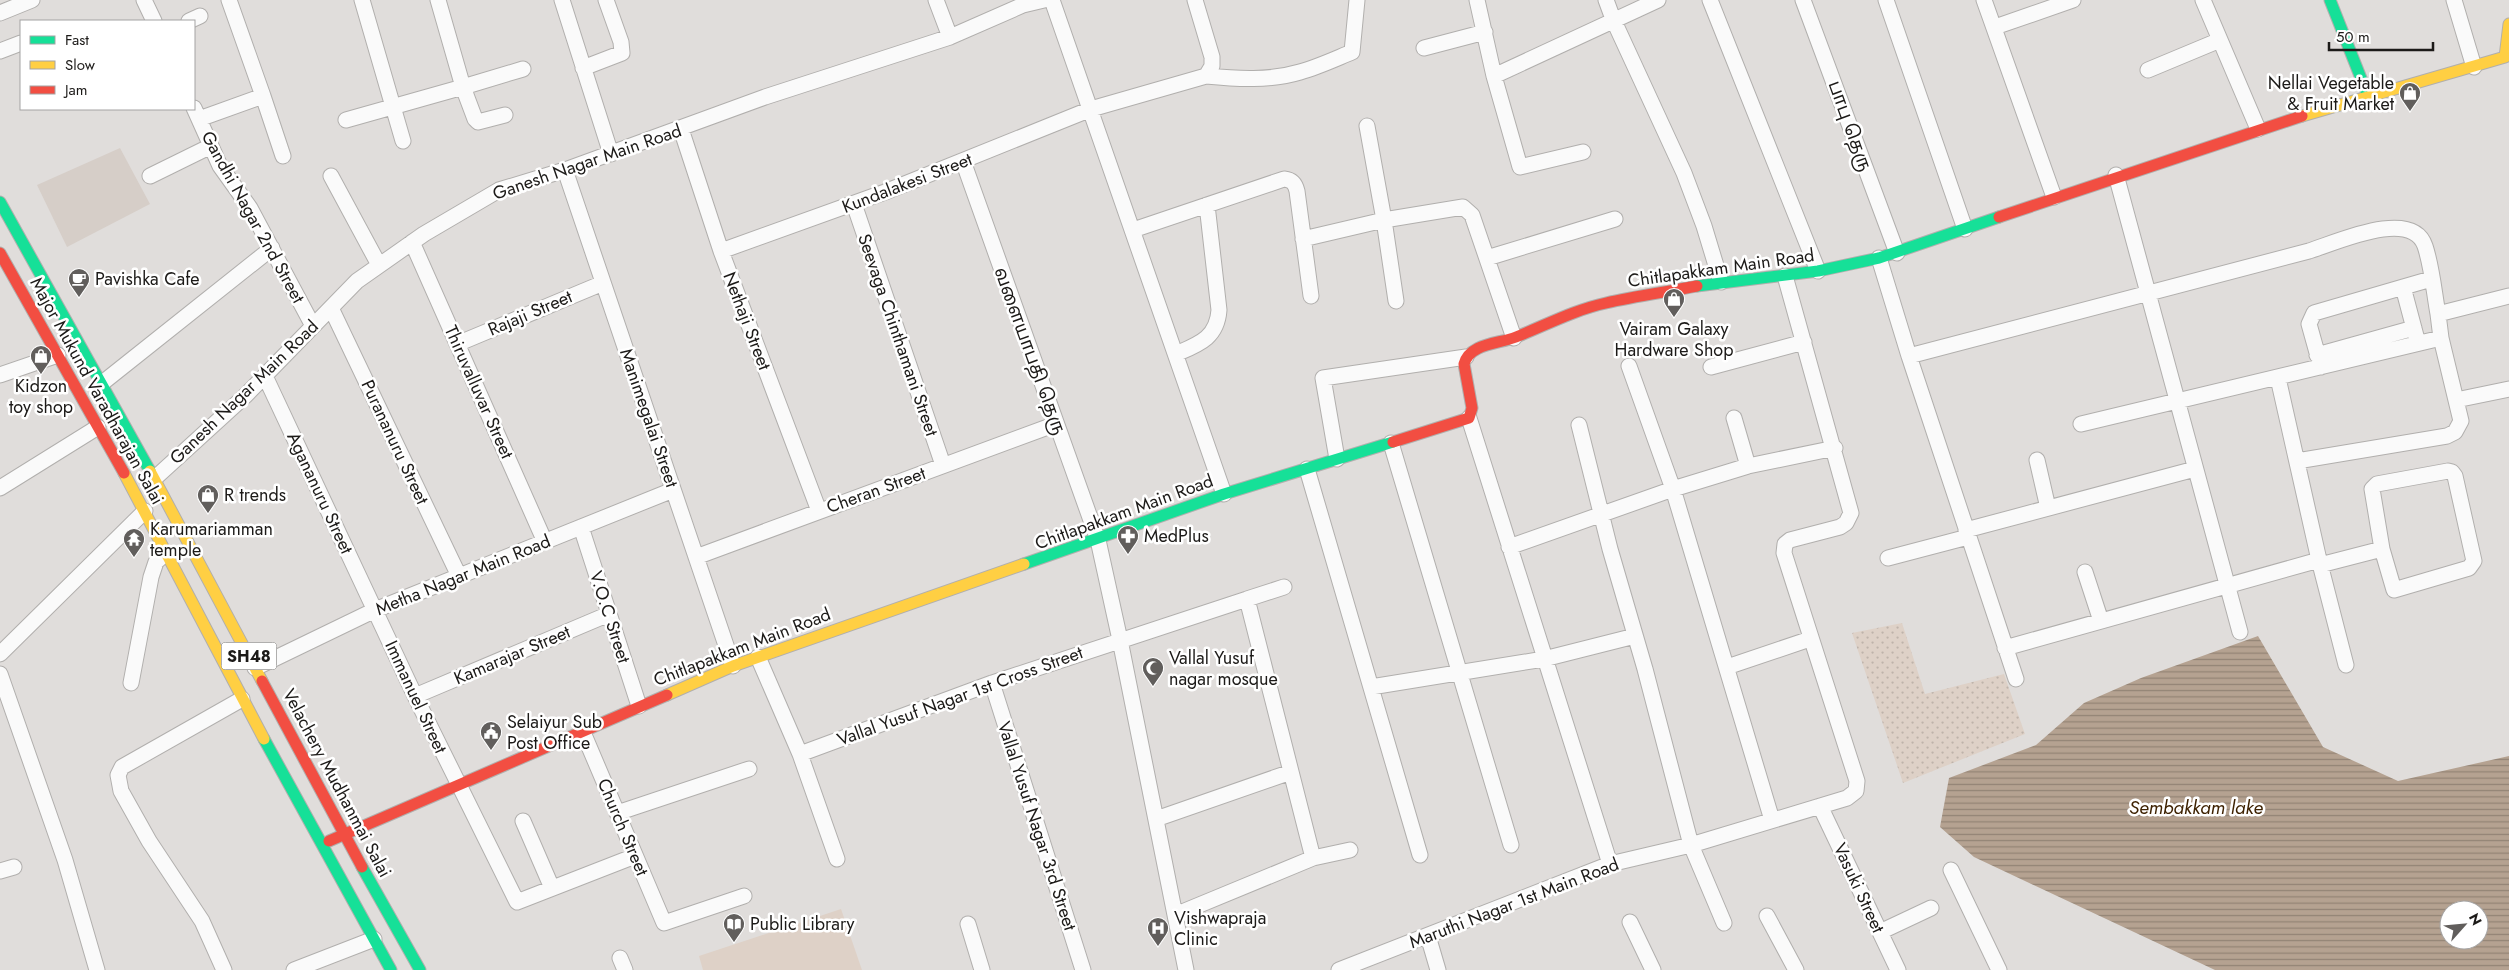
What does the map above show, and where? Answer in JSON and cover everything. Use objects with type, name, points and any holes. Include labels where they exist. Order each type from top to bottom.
[{"type":"street","points":[[0,13],[32,0]]},
{"type":"street","points":[[144,0],[154,20]]},
{"type":"street","points":[[229,0],[283,156]]},
{"type":"street","points":[[362,0],[403,140]]},
{"type":"street","points":[[438,0],[463,87],[475,119],[478,122],[505,115]]},
{"type":"street","points":[[562,0],[611,154]]},
{"type":"street","points":[[583,68],[622,53],[622,42],[606,0]]},
{"type":"street","points":[[936,0],[950,37]]},
{"type":"street","name":"Ganesh Nagar Main Road","points":[[154,479],[265,376],[357,281],[412,242],[499,190],[611,154],[765,97],[950,37],[1023,5],[1044,0]]},
{"type":"street","points":[[1052,0],[1092,109],[1224,494]]},
{"type":"street","points":[[1194,0],[1212,57],[1212,66],[1206,76],[1231,79],[1281,76],[1300,72],[1352,52],[1358,0]]},
{"type":"street","points":[[1477,0],[1494,76],[1520,167],[1583,152]]},
{"type":"street","points":[[1606,0],[1612,19],[1684,173],[1704,226],[1721,282]]},
{"type":"street","points":[[1494,76],[1612,19],[1658,0]]},
{"type":"street","points":[[1710,0],[1818,271]]},
{"type":"street","name":"பாபு தெரு","points":[[1803,0],[1897,253]]},
{"type":"street","points":[[1886,0],[1965,228]]},
{"type":"street","points":[[1984,0],[2054,197]]},
{"type":"street","points":[[1995,28],[2073,0]]},
{"type":"street","points":[[2203,0],[2258,129]]},
{"type":"street","points":[[2330,0],[2368,96]]},
{"type":"street","points":[[2454,0],[2474,67]]},
{"type":"street","points":[[2507,57],[2509,24]]},
{"type":"street","points":[[1424,48],[1484,32]]},
{"type":"street","points":[[2148,70],[2220,40]]},
{"type":"street","points":[[0,51],[20,43]]},
{"type":"street","name":"Chitlapakkam Main Road","points":[[1466,357],[1478,348],[1514,338],[1556,319],[1605,303],[1721,282],[1818,271],[1897,253],[2116,175],[2258,129],[2507,57]]},
{"type":"street","points":[[346,120],[394,108],[523,69]]},
{"type":"street","name":"Kundalakesi Street","points":[[721,252],[854,204],[1092,109],[1206,76]]},
{"type":"street","points":[[196,114],[263,96]]},
{"type":"street","name":"Gandhi Nagar 2nd Street","points":[[196,114],[220,166],[250,208],[313,326]]},
{"type":"street","points":[[1367,126],[1396,301]]},
{"type":"street","name":"Nethaji Street","points":[[681,129],[721,252],[819,511]]},
{"type":"street","points":[[150,176],[211,146]]},
{"type":"street","name":"வளையாபதி தெரு","points":[[963,161],[1098,540],[1120,640],[1186,970]]},
{"type":"street","name":"Manimegalai Street","points":[[565,170],[733,666]]},
{"type":"street","points":[[2116,175],[2150,292],[2240,632]]},
{"type":"street","points":[[331,176],[379,265]]},
{"type":"street","points":[[1133,230],[1284,179],[1290,180],[1296,185],[1311,296]]},
{"type":"street","name":"Major Mukund Varadharajan Salai","points":[[0,202],[154,479]]},
{"type":"street","name":"Seevaga Chinthamani Street","points":[[854,204],[943,465]]},
{"type":"street","points":[[1176,354],[1204,342],[1214,332],[1218,320],[1219,310],[1207,205]]},
{"type":"street","points":[[1303,239],[1384,220],[1463,207],[1472,215],[1514,338]]},
{"type":"street","points":[[1487,258],[1615,219]]},
{"type":"street","points":[[1909,356],[2309,251],[2362,233],[2395,227],[2405,228],[2416,233],[2425,244],[2441,338],[2461,421],[2460,426],[2447,436],[2297,461]]},
{"type":"street","name":"Thiruvalluvar Street","points":[[412,242],[545,542]]},
{"type":"street","points":[[101,384],[272,248]]},
{"type":"street","name":"Major Mukund Varadharajan Salai","points":[[0,253],[145,512],[242,699],[324,844]]},
{"type":"street","points":[[1879,258],[1909,356],[2016,679]]},
{"type":"street","points":[[1727,667],[1810,639],[1783,549],[1790,540],[1840,527],[1850,519],[1851,507],[1785,276]]},
{"type":"street","points":[[2319,361],[2309,324],[2314,313],[2432,279]]},
{"type":"street","name":"Rajaji Street","points":[[457,344],[603,283]]},
{"type":"street","points":[[2403,287],[2418,344]]},
{"type":"street","points":[[2438,314],[2509,296]]},
{"type":"street","name":"Purananuru Street","points":[[331,308],[459,576]]},
{"type":"street","points":[[2081,424],[2118,413],[2178,402],[2278,378],[2319,361],[2414,328]]},
{"type":"street","points":[[2319,361],[2418,344],[2441,338]]},
{"type":"street","points":[[1711,367],[1804,342]]},
{"type":"street","points":[[0,375],[58,355]]},
{"type":"street","points":[[1337,459],[1323,378],[1466,357],[1464,370],[1472,408],[1469,418],[1610,864]]},
{"type":"street","points":[[1629,366],[1673,489],[1772,820]]},
{"type":"street","name":"Agananuru Street","points":[[265,376],[375,610]]},
{"type":"street","points":[[2278,378],[2320,562],[2346,665]]},
{"type":"street","points":[[2456,400],[2509,390]]},
{"type":"street","name":"Chitlapakkam Main Road","points":[[324,844],[582,730],[733,666],[1098,540],[1224,494],[1469,418]]},
{"type":"street","points":[[1734,418],[1748,466]]},
{"type":"street","name":"Cheran Street","points":[[696,557],[1056,424]]},
{"type":"street","points":[[1578,425],[1691,845],[1724,923]]},
{"type":"street","points":[[0,488],[98,428]]},
{"type":"street","points":[[1391,443],[1511,845]]},
{"type":"street","points":[[1509,546],[1673,489],[1748,466],[1835,448]]},
{"type":"street","points":[[2037,460],[2048,508]]},
{"type":"street","points":[[1307,468],[1420,855]]},
{"type":"street","points":[[1888,558],[2048,508],[2196,469]]},
{"type":"street","points":[[2452,472],[2474,561],[2473,565],[2469,568],[2394,590],[2382,549],[2372,488],[2377,484],[2452,472]]},
{"type":"street","name":"Velachery Mudhanmai Salai","points":[[154,479],[344,834],[420,970]]},
{"type":"street","name":"Metha Nagar Main Road","points":[[255,668],[375,610],[674,490]]},
{"type":"street","points":[[0,651],[145,512]]},
{"type":"street","name":"V.O.C Street","points":[[581,527],[639,706]]},
{"type":"street","points":[[2005,648],[2227,585],[2382,549]]},
{"type":"street","points":[[130,683],[151,577],[156,562],[166,553]]},
{"type":"street","points":[[2086,572],[2101,621]]},
{"type":"street","name":"Vallal Yusuf Nagar 1st Cross Street","points":[[800,754],[992,683],[1284,587]]},
{"type":"street","points":[[1247,599],[1313,858]]},
{"type":"street","name":"Immanuel Street","points":[[375,610],[414,696],[517,902],[552,888]]},
{"type":"street","name":"Kamarajar Street","points":[[414,696],[609,614]]},
{"type":"street","points":[[1371,687],[1461,674],[1544,659],[1635,636]]},
{"type":"street","name":"Maruthi Nagar 1st Main Road","points":[[1339,970],[1610,864],[1691,845],[1820,806],[1853,794],[1857,788],[1857,781],[1810,639]]},
{"type":"street","points":[[758,657],[800,754],[837,859]]},
{"type":"street","points":[[0,674],[65,860],[96,970]]},
{"type":"street","name":"Vallal Yusuf Nagar 3rd Street","points":[[992,683],[1083,970]]},
{"type":"street","points":[[224,970],[202,921],[149,840],[121,791],[118,775],[122,767],[242,699]]},
{"type":"street","name":"Church Street","points":[[582,730],[664,923],[744,896]]},
{"type":"street","points":[[617,813],[749,769]]},
{"type":"street","points":[[1156,819],[1291,772]]},
{"type":"street","name":"Vasuki Street","points":[[1820,806],[1898,970]]},
{"type":"street","points":[[523,820],[552,888],[635,856]]},
{"type":"street","name":"SH48","points":[[324,844],[391,970]]},
{"type":"street","points":[[1175,915],[1313,858],[1350,850]]},
{"type":"street","points":[[1951,870],[1999,970]]},
{"type":"street","points":[[1880,932],[1931,908]]},
{"type":"street","points":[[1767,916],[1796,970]]},
{"type":"street","points":[[1630,922],[1653,970]]},
{"type":"street","points":[[968,924],[982,970]]},
{"type":"street","points":[[1428,936],[1438,970]]},
{"type":"street","points":[[294,970],[374,939]]},
{"type":"shaded area","points":[[120,148],[150,204],[67,247],[37,185]]},
{"type":"shaded area","points":[[1902,623],[1925,694],[2004,674],[2025,734],[1903,783],[1852,633]]},
{"type":"shaded area","points":[[841,909],[862,970],[703,970],[699,956]]},
{"type":"water","name":"Sembakkam lake","points":[[2258,636],[2323,747],[2398,781],[2509,756],[2509,970],[2215,970],[1974,857],[1940,827],[1949,778],[2036,745],[2084,703],[2141,678]]},
{"type":"traffic: fast","points":[[2330,0],[2368,96]]},
{"type":"traffic: fast","points":[[0,202],[150,471]]},
{"type":"traffic: fast","points":[[1697,286],[1818,271],[1879,258],[1999,217]]},
{"type":"traffic: fast","points":[[1024,564],[1224,494],[1393,442]]},
{"type":"traffic: fast","points":[[264,739],[391,970]]},
{"type":"traffic: fast","points":[[362,867],[420,970]]},
{"type":"traffic: slow","points":[[2302,116],[2505,57],[2509,24]]},
{"type":"traffic: slow","points":[[150,471],[262,681]]},
{"type":"traffic: slow","points":[[124,473],[264,739]]},
{"type":"traffic: slow","points":[[667,695],[733,666],[1024,564]]},
{"type":"traffic: jam","points":[[1999,217],[2302,116]]},
{"type":"traffic: jam","points":[[0,253],[124,473]]},
{"type":"traffic: jam","points":[[1393,442],[1469,418],[1472,408],[1464,364],[1467,357],[1479,348],[1516,337],[1594,306],[1697,286]]},
{"type":"traffic: jam","points":[[262,681],[362,867]]},
{"type":"traffic: jam","points":[[329,841],[667,695]]},
{"type":"place","name":"Nellai Vegetable & Fruit Market","points":[[2410,112]]},
{"type":"place","name":"Pavishka Cafe","points":[[79,298]]},
{"type":"place","name":"Vairam Galaxy Hardware Shop","points":[[1674,318]]},
{"type":"place","name":"Kidzon toy shop","points":[[41,375]]},
{"type":"place","name":"R trends","points":[[208,514]]},
{"type":"place","name":"MedPlus","points":[[1128,555]]},
{"type":"place","name":"Karumariamman temple","points":[[134,558]]},
{"type":"place","name":"Vallal Yusuf nagar mosque","points":[[1153,687]]},
{"type":"place","name":"Selaiyur Sub Post Office","points":[[491,751]]},
{"type":"place","name":"Public Library","points":[[734,943]]},
{"type":"place","name":"Vishwapraja Clinic","points":[[1158,947]]}]
